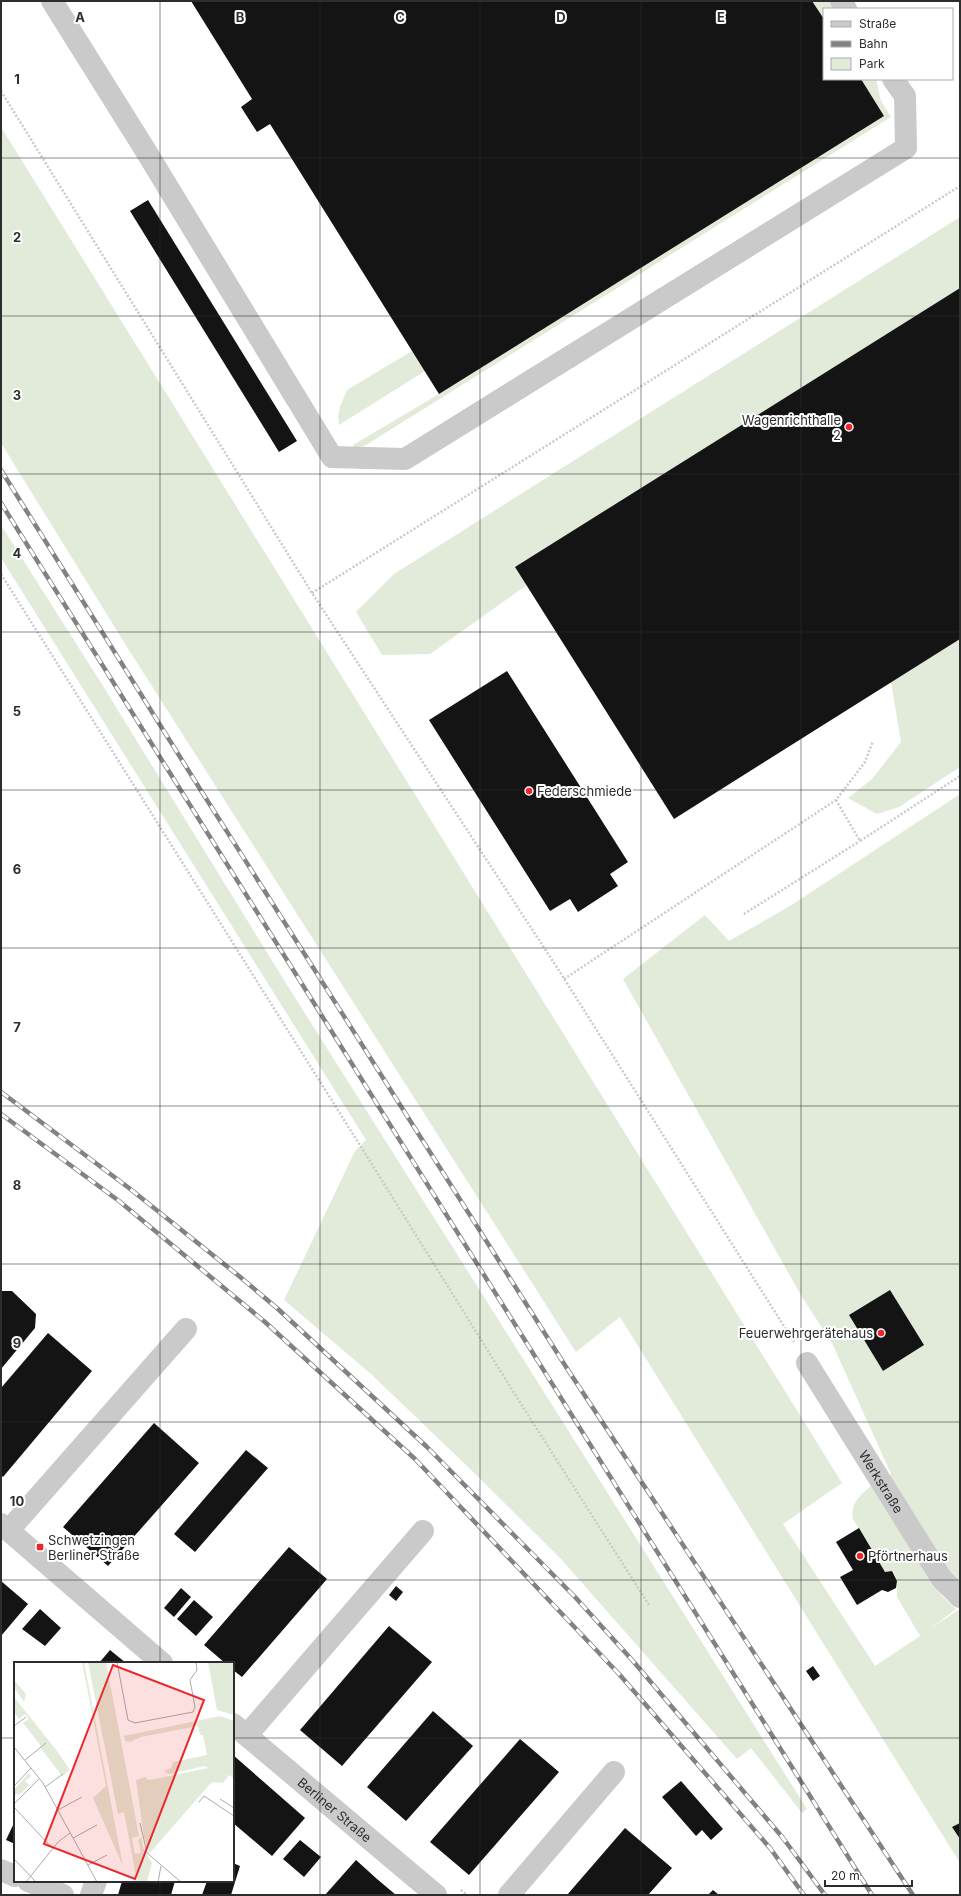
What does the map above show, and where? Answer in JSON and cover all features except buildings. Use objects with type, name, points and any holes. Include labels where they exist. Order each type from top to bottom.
[{"type":"street","points":[[52,1],[144,148],[332,457],[405,459],[906,148],[905,96],[894,80]]},
{"type":"street","points":[[161,1662],[5,1527],[186,1329]]},
{"type":"street","name":"Werkstraße","points":[[807,1363],[942,1579],[960,1597]]},
{"type":"street","points":[[240,1729],[423,1531]]},
{"type":"street","name":"Berliner Straße","points":[[240,1729],[436,1895]]},
{"type":"street","points":[[509,1895],[614,1772]]},
{"type":"street","points":[[1,1870],[14,1876]]},
{"type":"street","points":[[30,1882],[63,1895]]},
{"type":"street","points":[[91,1895],[96,1882]]},
{"type":"path","points":[[1,91],[312,592],[564,979],[807,1363]]},
{"type":"path","points":[[312,592],[960,186]]},
{"type":"path","points":[[1,574],[521,1404],[649,1605]]},
{"type":"path","points":[[564,979],[836,800],[865,762],[872,741]]},
{"type":"path","points":[[744,914],[960,776]]},
{"type":"path","points":[[836,800],[860,841]]},
{"type":"green space","points":[[812,1],[831,1],[835,8],[823,8],[823,18]]},
{"type":"green space","points":[[862,80],[876,80],[881,101],[891,117],[366,445],[354,449],[353,445],[439,394],[884,116]]},
{"type":"green space","points":[[1,127],[842,1483],[783,1524],[875,1666],[920,1636],[897,1597],[897,1581],[893,1571],[885,1572],[853,1519],[852,1514],[854,1504],[871,1486],[942,1596],[956,1609],[930,1629],[958,1610],[960,1612],[960,1863],[620,1317],[576,1352],[127,647],[1,443]]},
{"type":"green space","points":[[960,217],[960,288],[516,567],[527,585],[430,654],[382,655],[356,612],[394,574]]},
{"type":"green space","points":[[412,351],[425,371],[339,425],[338,416],[340,407],[347,390]]},
{"type":"green space","points":[[1,525],[103,686],[284,980],[807,1809],[802,1813],[751,1748],[737,1759],[561,1559],[371,1374],[284,1300],[355,1151],[366,1140],[1,558]]},
{"type":"green space","points":[[960,639],[960,767],[899,807],[877,814],[848,798],[872,779],[901,742],[891,682]]},
{"type":"green space","points":[[960,794],[960,1583],[939,1562],[887,1477],[891,1474],[832,1343],[802,1297],[623,979],[705,915],[729,941],[790,906]]},
{"type":"railway","points":[[1,470],[200,789],[568,1370],[913,1895]]},
{"type":"railway","points":[[1,503],[872,1895]]},
{"type":"railway","points":[[1,1092],[129,1188],[239,1276],[278,1309],[427,1447],[575,1597],[633,1661],[783,1838],[825,1895]]},
{"type":"railway","points":[[1,1114],[119,1201],[265,1322],[415,1459],[619,1674],[770,1848],[804,1895]]},
{"type":"place","name":"Wagenrichthalle 2","points":[[849,427]]},
{"type":"place","name":"Federschmiede","points":[[529,791]]},
{"type":"place","name":"Feuerwehrgerätehaus","points":[[881,1333]]},
{"type":"place","name":"Schwetzingen Berliner Straße","points":[[40,1547]]},
{"type":"place","name":"Pförtnerhaus","points":[[860,1556]]}]
